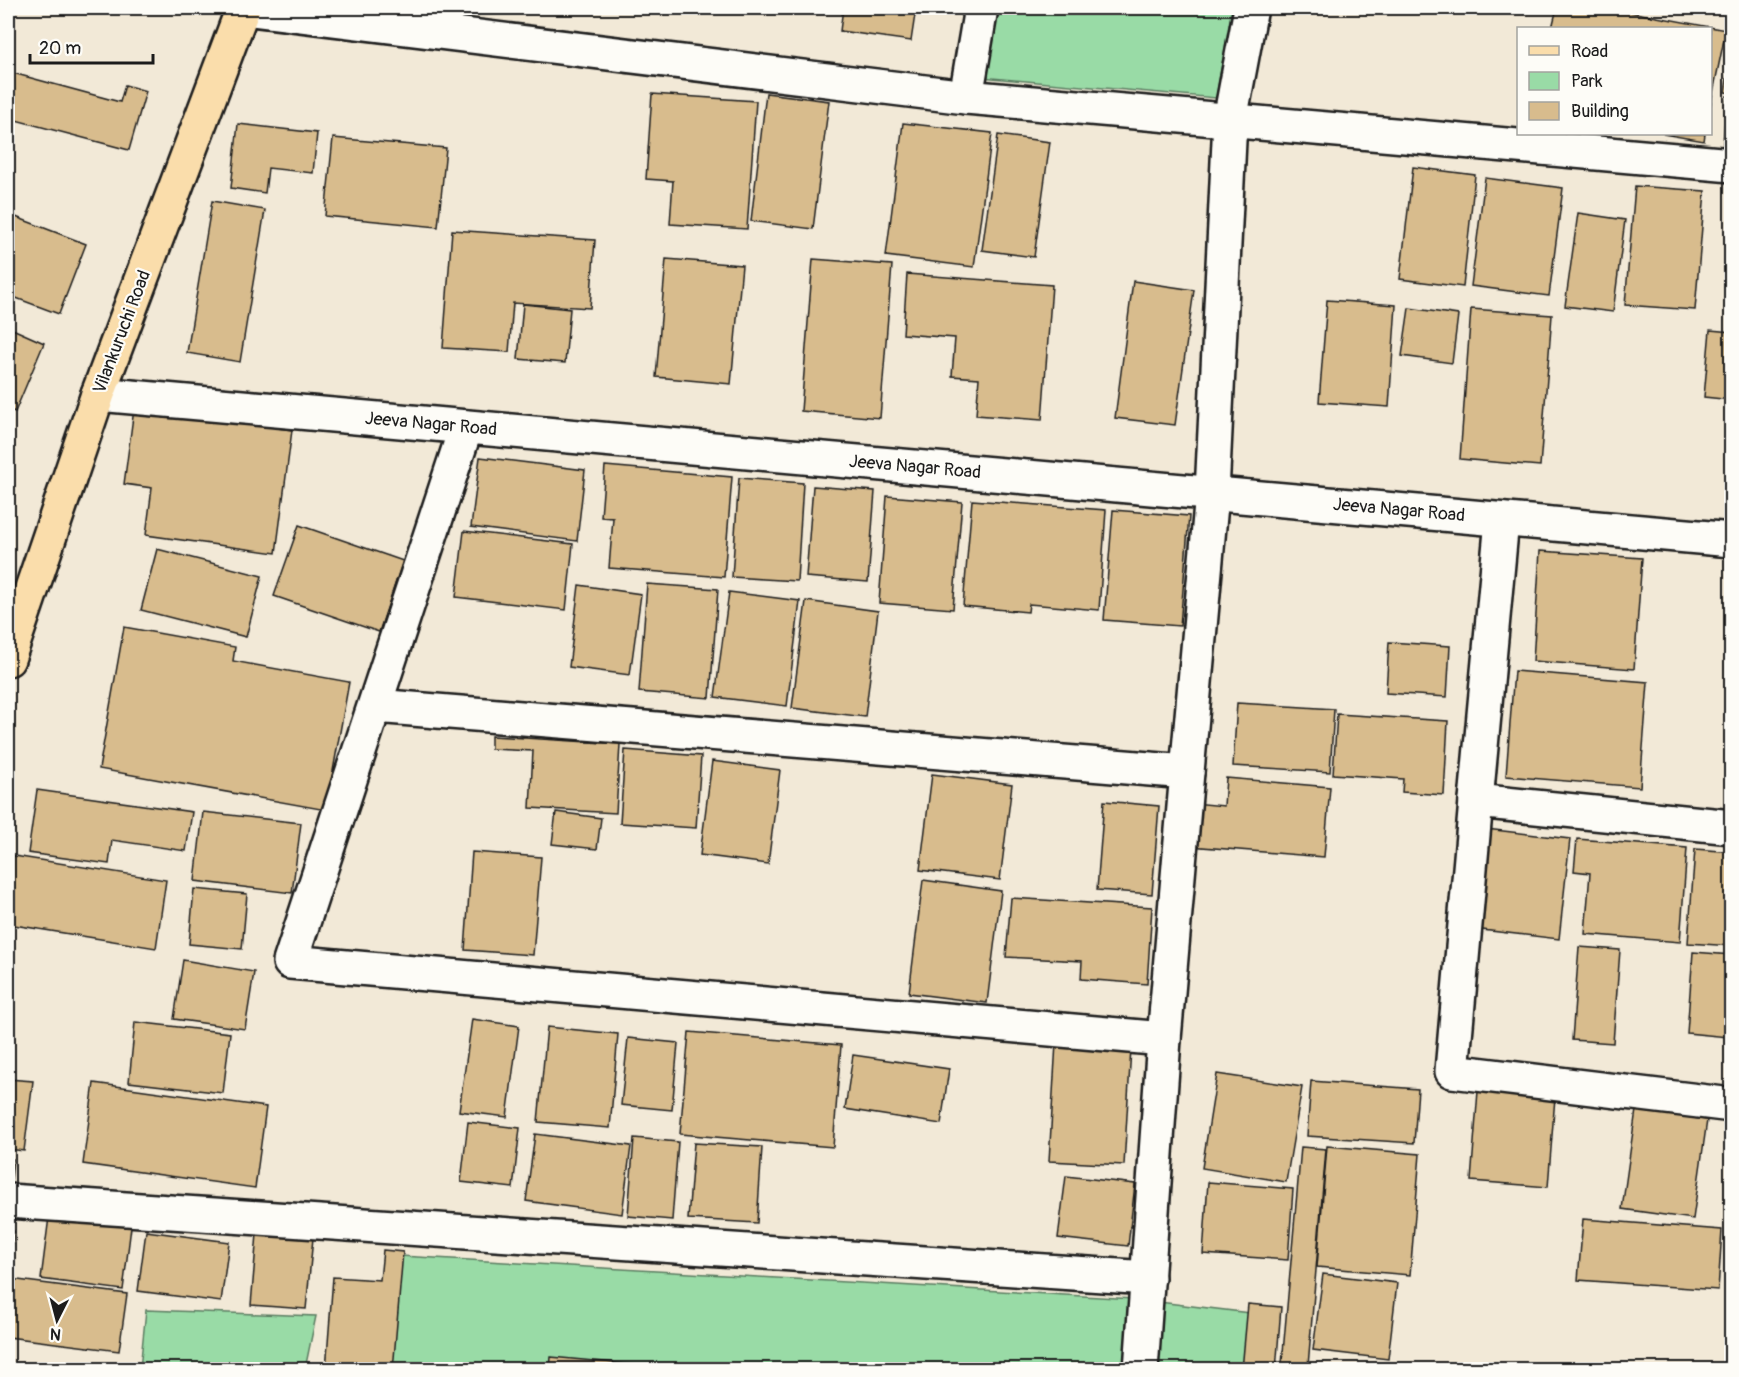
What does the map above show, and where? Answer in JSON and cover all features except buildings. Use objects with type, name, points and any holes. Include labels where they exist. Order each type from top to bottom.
[{"type":"main road","name":"Vilankuruchi Road","points":[[8,658],[98,394],[243,8]]},
{"type":"street","points":[[243,8],[966,97],[1731,165]]},
{"type":"street","points":[[966,97],[981,8]]},
{"type":"street","points":[[1141,1370],[1164,1039],[1212,493],[1230,120],[1251,8]]},
{"type":"street","name":"Jeeva Nagar Road","points":[[98,394],[1731,540]]},
{"type":"street","points":[[466,427],[290,962],[1164,1039]]},
{"type":"street","points":[[1502,520],[1452,1071],[1731,1104]]},
{"type":"street","points":[[375,706],[1187,772]]},
{"type":"street","points":[[1476,801],[1731,827]]},
{"type":"street","points":[[8,1201],[1148,1278]]},
{"type":"green space","points":[[993,8],[1232,8],[1216,98],[981,77]]},
{"type":"green space","points":[[400,1256],[1134,1299],[1266,1315],[1260,1369],[383,1370]]},
{"type":"green space","points":[[146,1310],[316,1316],[305,1369],[140,1369]]}]
